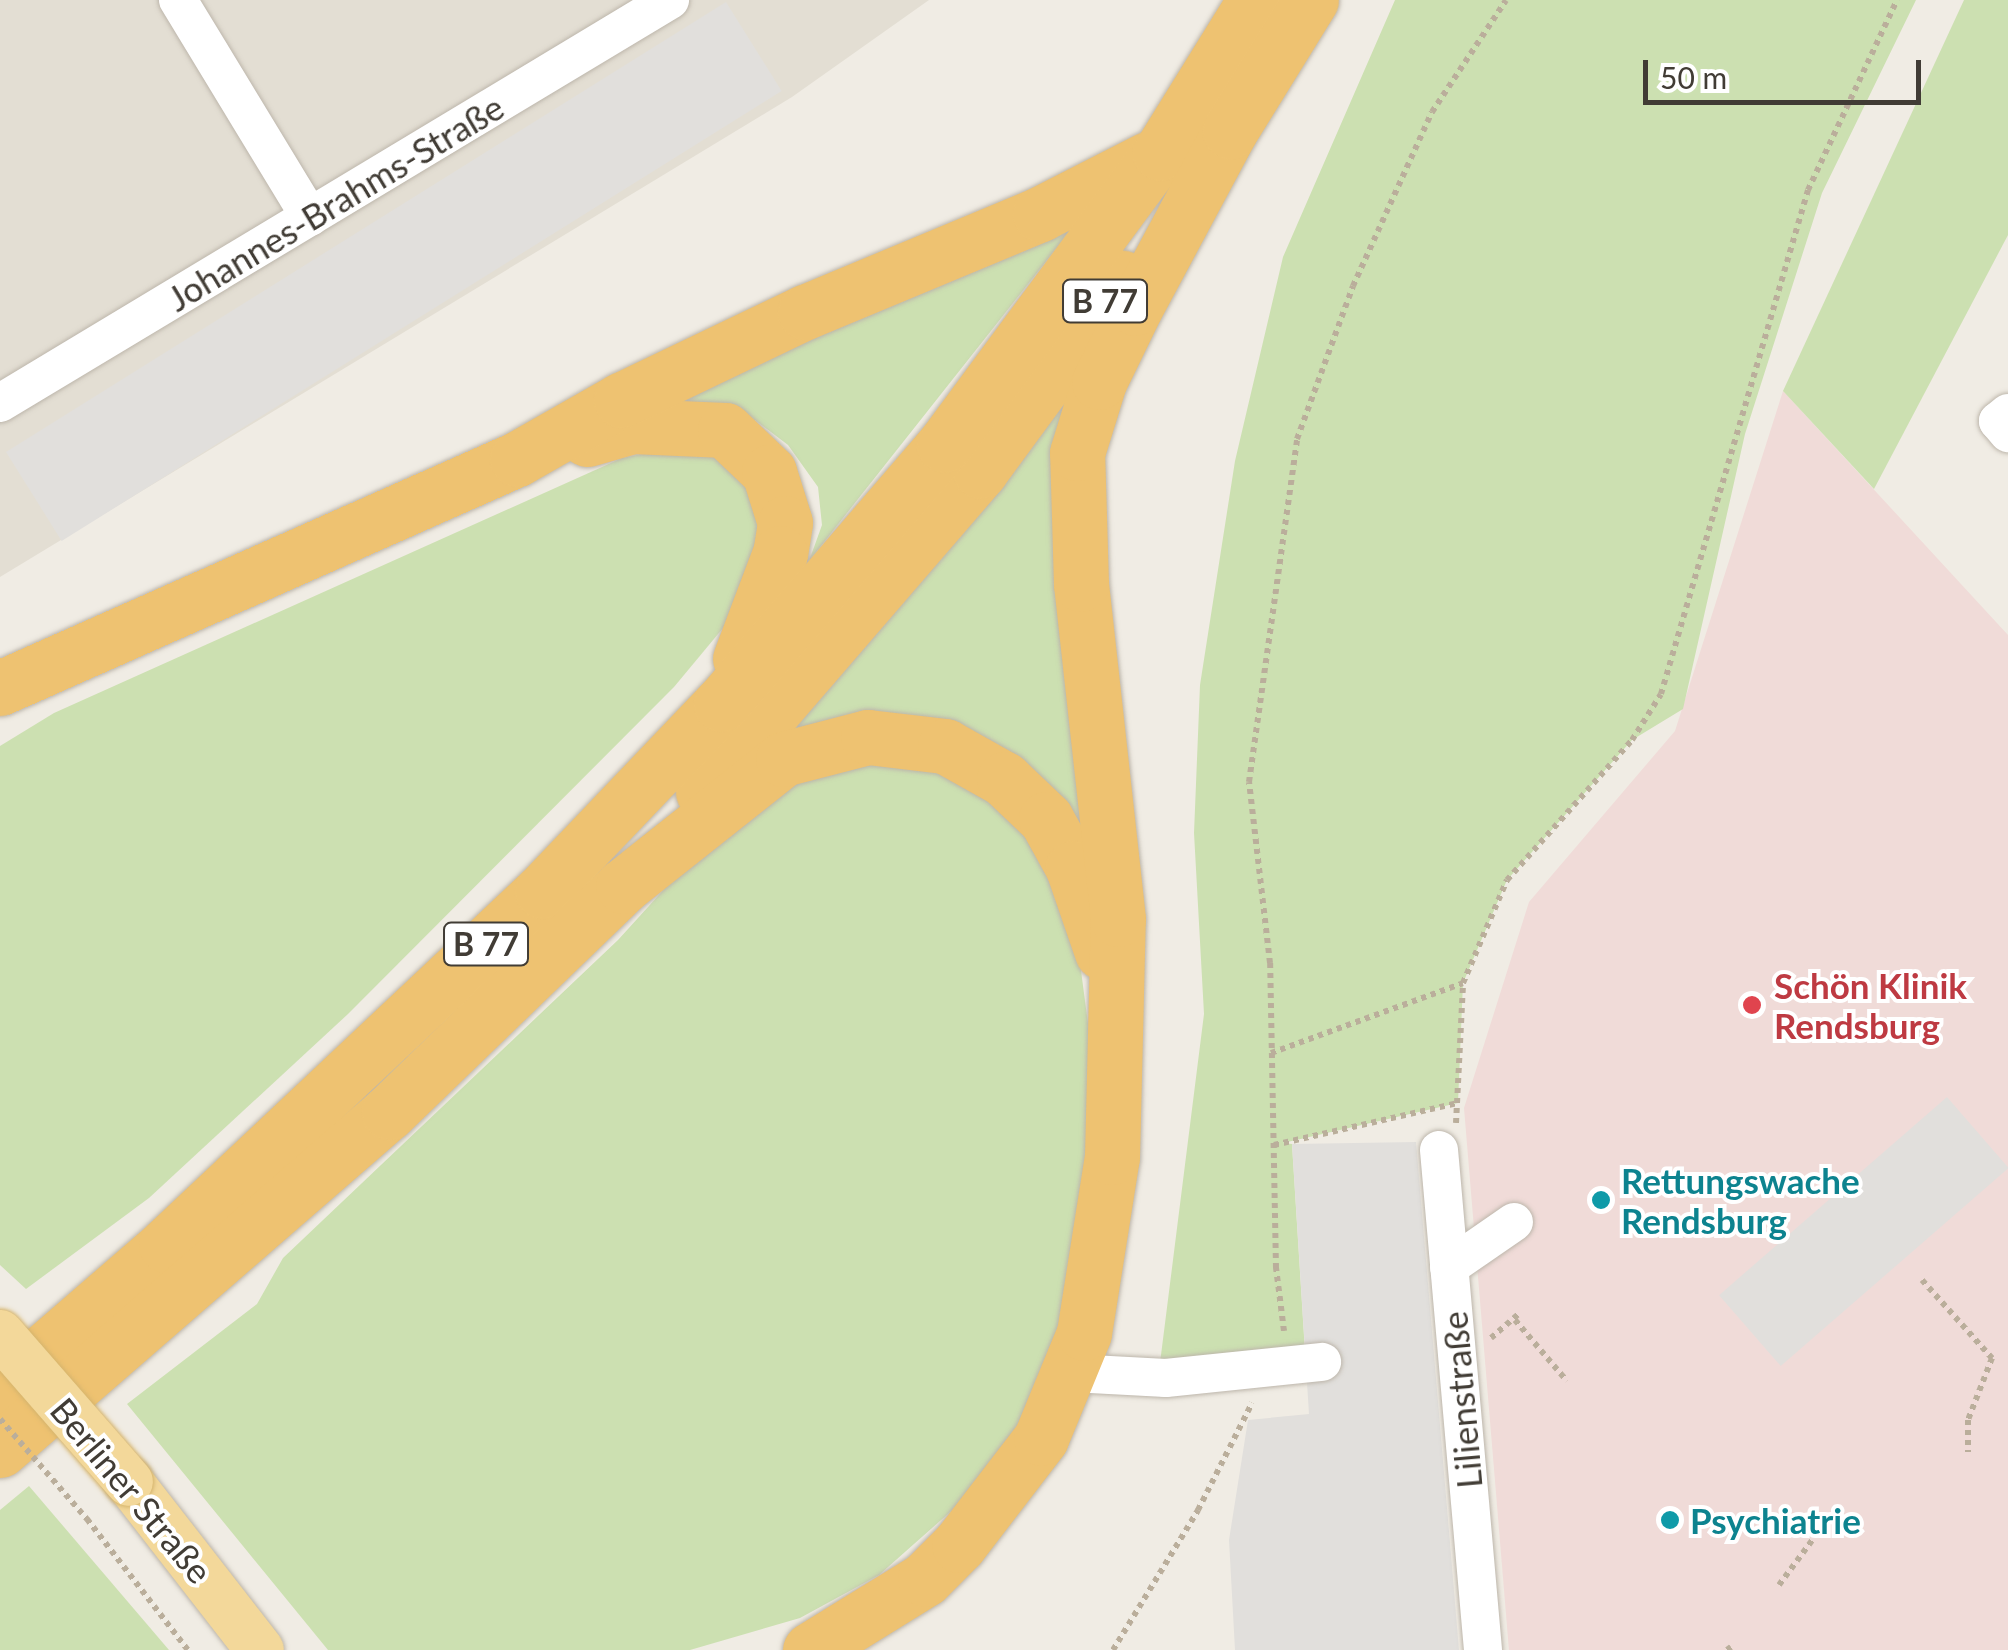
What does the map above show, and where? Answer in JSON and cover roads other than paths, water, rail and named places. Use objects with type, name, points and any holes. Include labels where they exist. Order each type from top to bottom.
[{"type":"highway","name":"B 77","points":[[0,1389],[166,1245],[542,890],[721,704],[944,446],[1160,153],[1256,0]]},
{"type":"highway","name":"B 77","points":[[0,1450],[390,1112],[623,886],[980,470],[1230,130],[1312,0]]},
{"type":"highway","points":[[810,1650],[925,1579],[959,1545],[1024,1464],[1072,1373],[1102,1247],[1112,1157],[1115,861],[1081,584],[1077,453],[1120,338],[1230,130]]},
{"type":"highway","points":[[0,688],[517,459],[620,400],[805,312],[1040,214],[1160,153]]},
{"type":"highway","points":[[517,459],[632,426],[676,424],[725,430],[753,450],[769,472],[785,523],[770,588],[721,704]]},
{"type":"highway","points":[[623,886],[783,758],[868,737],[945,746],[1004,779],[1046,818],[1073,868],[1112,983]]},
{"type":"main road","name":"Berliner Straße","points":[[0,1334],[129,1482],[260,1650]]},
{"type":"street","points":[[178,0],[310,217]]},
{"type":"street","name":"Johannes-Brahms-Straße","points":[[0,404],[670,0]]},
{"type":"street","points":[[2008,412],[1998,421],[2008,433]]},
{"type":"street","name":"Lilienstraße","points":[[1439,1150],[1483,1650]]},
{"type":"street","points":[[1448,1267],[1514,1222]]},
{"type":"street","points":[[1072,1373],[1166,1378],[1278,1370],[1322,1362]]},
{"type":"place","name":"Schön Klinik Rendsburg","points":[[1752,1005]]},
{"type":"place","name":"Rettungswache Rendsburg","points":[[1601,1200]]},
{"type":"place","name":"Psychiatrie","points":[[1670,1520]]}]
